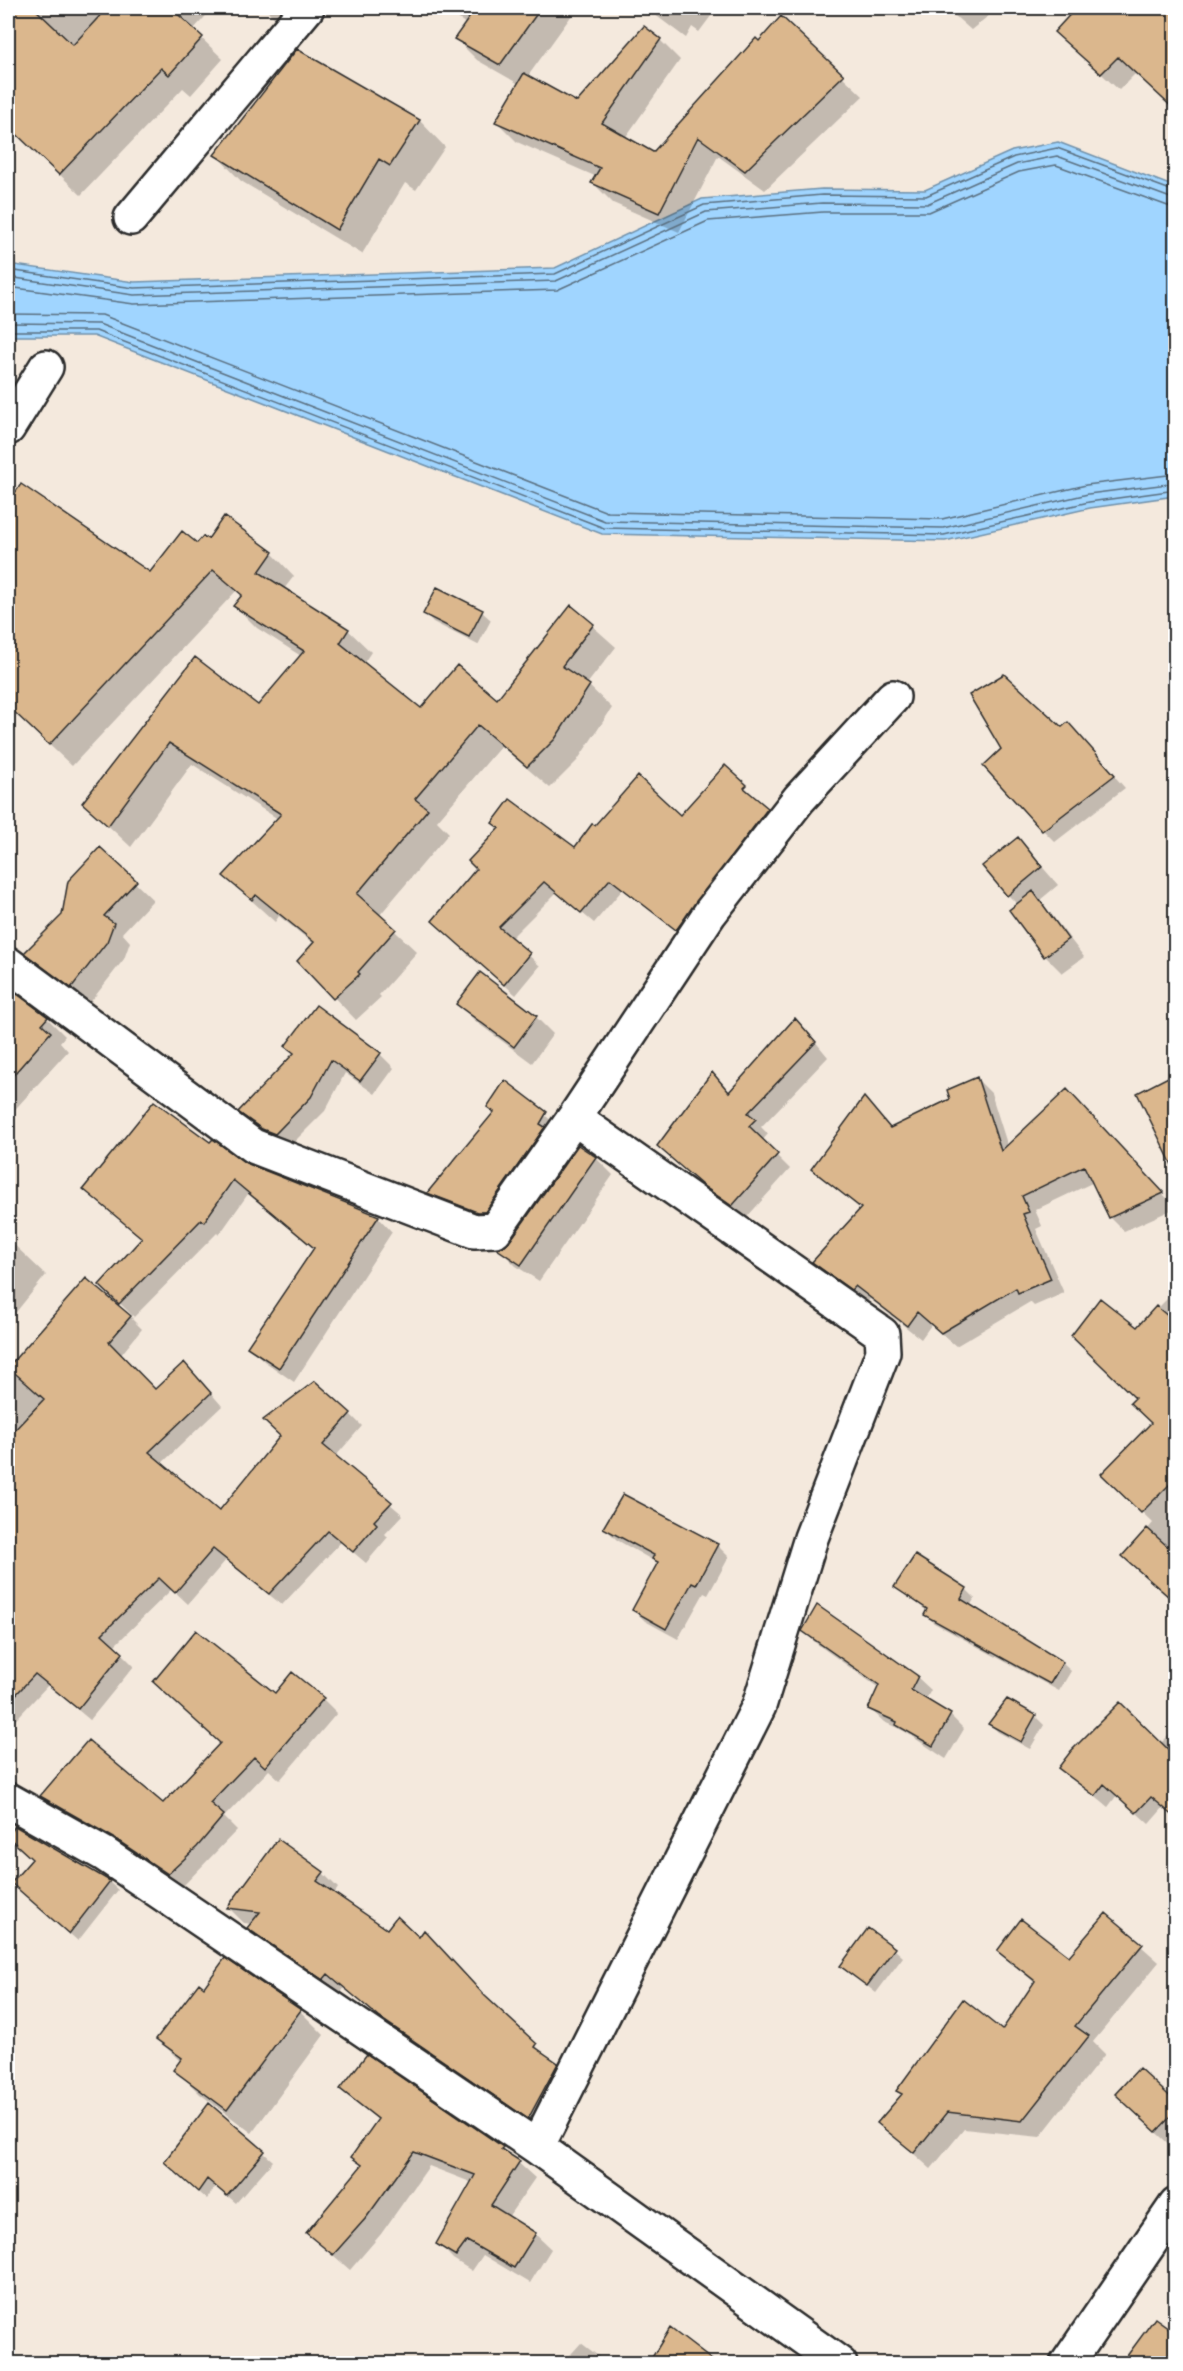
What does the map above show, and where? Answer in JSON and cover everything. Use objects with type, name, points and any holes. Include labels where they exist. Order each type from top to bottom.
[{"type":"street","points":[[131,218],[307,8]]},
{"type":"street","points":[[8,428],[46,367]]},
{"type":"street","points":[[8,963],[253,1146],[474,1231],[495,1230],[574,1118],[710,913],[799,799],[893,697]]},
{"type":"street","points":[[537,2147],[759,1706],[811,1538],[884,1352],[882,1334],[870,1324],[574,1118]]},
{"type":"street","points":[[8,1800],[104,1854],[537,2147],[840,2364]]},
{"type":"street","points":[[1067,2364],[1176,2205]]},
{"type":"water","points":[[1058,142],[1175,187],[1175,496],[1090,508],[945,541],[602,534],[94,336],[8,336],[8,264],[134,282],[555,268],[702,199],[822,189],[925,190],[1012,151]]},
{"type":"building","points":[[8,8],[34,8],[73,45],[107,8],[171,8],[203,37],[169,75],[161,68],[59,175],[8,126]]},
{"type":"building","points":[[476,8],[541,8],[500,65],[454,39]]},
{"type":"building","points":[[1076,8],[1176,8],[1176,111],[1118,57],[1101,74],[1054,32]]},
{"type":"building","points":[[781,16],[844,75],[745,171],[698,137],[659,213],[591,183],[600,168],[495,122],[524,73],[577,102],[644,26],[661,39],[602,123],[653,152],[756,38],[759,41]]},
{"type":"building","points":[[297,49],[420,120],[390,166],[379,159],[337,230],[214,155]]},
{"type":"building","points":[[21,484],[150,572],[182,531],[197,543],[203,536],[208,539],[224,516],[273,552],[259,572],[349,629],[340,643],[421,708],[457,665],[497,699],[571,605],[594,624],[562,666],[590,685],[555,739],[527,767],[478,725],[415,799],[428,809],[357,894],[396,929],[358,972],[360,974],[333,999],[297,961],[314,942],[256,895],[252,900],[223,876],[281,814],[169,743],[108,826],[82,803],[195,657],[258,705],[304,651],[233,606],[242,595],[213,570],[49,745],[8,706],[8,503]]},
{"type":"building","points":[[437,587],[483,610],[469,637],[423,614]]},
{"type":"building","points":[[1004,674],[1062,727],[1068,722],[1115,775],[1042,831],[983,766],[1001,749],[969,695]]},
{"type":"building","points":[[725,765],[747,785],[744,788],[768,808],[676,930],[610,879],[581,913],[544,882],[499,927],[530,953],[504,985],[432,921],[476,869],[468,861],[499,828],[492,823],[510,799],[575,847],[592,824],[595,825],[638,776],[680,815]]},
{"type":"building","points":[[1018,837],[1042,867],[1007,896],[982,866]]},
{"type":"building","points":[[100,847],[137,881],[104,916],[114,923],[107,942],[71,988],[24,953],[62,915],[68,881]]},
{"type":"building","points":[[1033,891],[1068,939],[1044,957],[1009,910]]},
{"type":"building","points":[[480,972],[537,1016],[514,1047],[456,1004]]},
{"type":"building","points":[[17,994],[48,1017],[42,1024],[51,1032],[8,1081],[8,1005]]},
{"type":"building","points":[[316,1005],[381,1053],[360,1081],[331,1060],[311,1097],[275,1134],[262,1129],[238,1112],[294,1053],[285,1046]]},
{"type":"building","points":[[795,1018],[816,1042],[748,1113],[756,1119],[749,1126],[778,1154],[732,1206],[702,1185],[657,1146],[712,1072],[729,1092]]},
{"type":"building","points":[[1176,1073],[1176,1173],[1137,1093]]},
{"type":"building","points":[[977,1077],[1001,1151],[1067,1089],[1164,1193],[1109,1218],[1084,1166],[1022,1196],[1029,1212],[1023,1214],[1051,1279],[1018,1293],[1016,1288],[941,1333],[917,1312],[907,1326],[855,1286],[851,1290],[812,1262],[861,1208],[811,1169],[864,1097],[890,1128],[950,1099],[947,1090]]},
{"type":"building","points":[[505,1080],[547,1112],[540,1124],[545,1127],[485,1212],[477,1212],[427,1193],[494,1112],[487,1107]]},
{"type":"building","points":[[154,1101],[210,1142],[213,1139],[246,1163],[379,1216],[279,1368],[247,1347],[314,1248],[233,1180],[204,1222],[201,1220],[119,1304],[99,1285],[142,1238],[83,1189]]},
{"type":"building","points":[[578,1145],[596,1157],[521,1265],[497,1249],[510,1241]]},
{"type":"building","points":[[86,1278],[131,1316],[109,1342],[155,1389],[184,1362],[211,1393],[149,1452],[219,1511],[280,1436],[263,1420],[315,1381],[351,1413],[323,1445],[392,1502],[374,1521],[377,1524],[353,1552],[328,1531],[269,1594],[213,1549],[175,1593],[159,1578],[102,1634],[123,1653],[78,1709],[35,1674],[8,1703],[8,1437],[44,1399],[8,1367]]},
{"type":"building","points":[[1100,1298],[1137,1327],[1156,1306],[1176,1323],[1176,1478],[1141,1513],[1101,1474],[1151,1423],[1130,1403],[1135,1398],[1071,1336]]},
{"type":"building","points":[[623,1494],[718,1544],[696,1585],[692,1583],[666,1629],[632,1610],[658,1562],[652,1559],[654,1555],[603,1528]]},
{"type":"building","points":[[1147,1528],[1176,1554],[1176,1603],[1122,1556]]},
{"type":"building","points":[[915,1555],[967,1588],[961,1599],[1063,1662],[1050,1684],[924,1615],[927,1609],[894,1587]]},
{"type":"building","points":[[817,1605],[918,1676],[911,1690],[951,1714],[933,1746],[896,1725],[897,1722],[868,1709],[879,1685],[802,1631]]},
{"type":"building","points":[[196,1630],[275,1693],[292,1672],[324,1698],[265,1767],[254,1757],[210,1803],[224,1815],[197,1847],[168,1874],[114,1838],[40,1796],[88,1740],[163,1803],[220,1743],[153,1682]]},
{"type":"building","points":[[1007,1699],[1036,1715],[1021,1742],[988,1724]]},
{"type":"building","points":[[1120,1702],[1176,1757],[1176,1818],[1151,1797],[1136,1813],[1104,1784],[1095,1796],[1058,1768],[1071,1751]]},
{"type":"building","points":[[15,1826],[110,1881],[69,1934],[11,1883],[32,1859],[8,1837]]},
{"type":"building","points":[[278,1839],[324,1872],[317,1881],[387,1929],[397,1916],[419,1937],[424,1930],[485,1996],[537,2044],[535,2047],[558,2063],[528,2119],[379,2017],[328,1974],[323,1980],[247,1928],[260,1912],[227,1908]]},
{"type":"building","points":[[1106,1913],[1143,1944],[1075,2026],[1089,2036],[1022,2121],[947,2112],[914,2153],[877,2123],[902,2094],[896,2091],[963,1999],[1002,2030],[1035,1981],[997,1951],[1021,1919],[1069,1956]]},
{"type":"building","points":[[868,1928],[895,1948],[867,1986],[840,1966]]},
{"type":"building","points":[[225,1958],[301,2010],[227,2110],[173,2070],[182,2058],[156,2039],[199,1983],[204,1987]]},
{"type":"building","points":[[367,2054],[520,2161],[491,2205],[536,2233],[514,2268],[467,2241],[456,2256],[436,2244],[475,2175],[414,2152],[366,2218],[333,2255],[306,2233],[362,2165],[351,2157],[378,2119],[340,2089]]},
{"type":"building","points":[[1139,2068],[1176,2102],[1176,2111],[1156,2132],[1115,2094]]},
{"type":"building","points":[[209,2103],[265,2151],[227,2196],[207,2179],[198,2192],[164,2162]]},
{"type":"building","points":[[1155,2318],[1176,2333],[1176,2364],[1121,2364]]},
{"type":"building","points":[[670,2328],[717,2364],[648,2364]]}]
